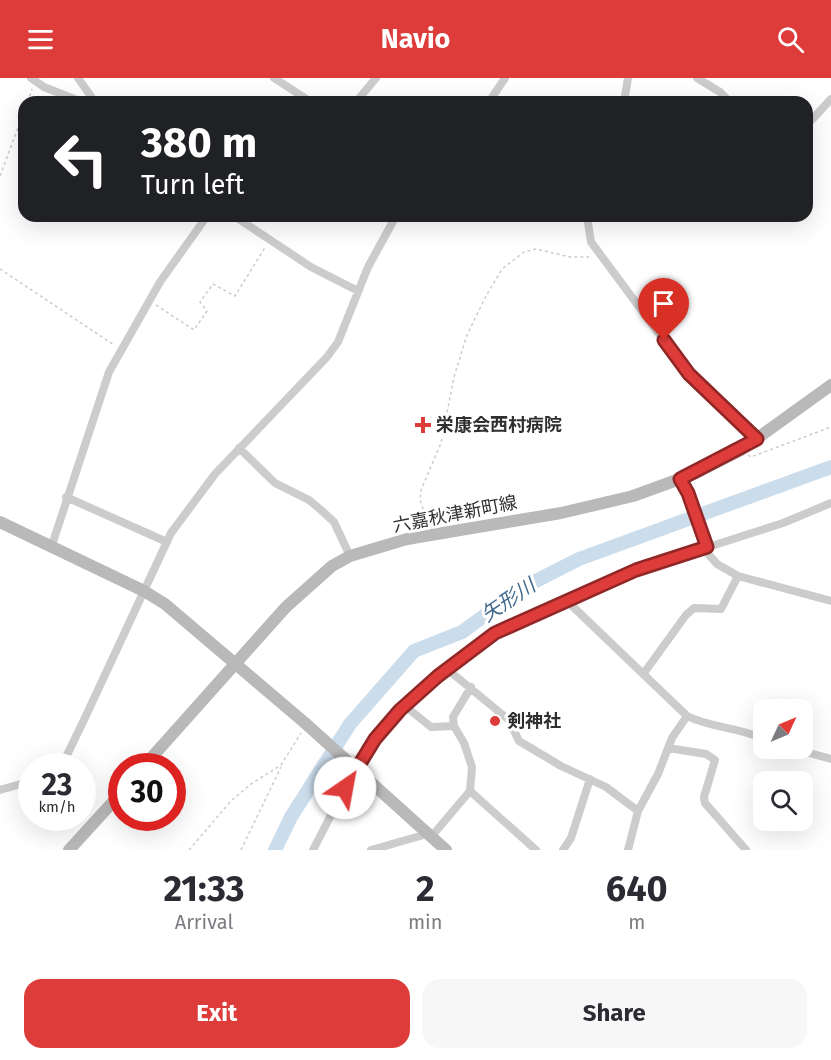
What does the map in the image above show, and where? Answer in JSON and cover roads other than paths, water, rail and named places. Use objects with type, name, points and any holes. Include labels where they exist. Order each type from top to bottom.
[{"type":"main road","name":"六嘉秋津新町線","points":[[156,753],[286,607],[320,575],[350,556],[408,539],[561,513],[633,496],[680,479],[741,450],[831,386]]},
{"type":"main road","points":[[0,522],[52,545],[144,591],[165,604],[305,723],[446,850]]},
{"type":"main road","points":[[69,850],[108,807]]},
{"type":"street","points":[[78,78],[91,96]]},
{"type":"street","points":[[274,78],[302,96]]},
{"type":"street","points":[[361,96],[376,78]]},
{"type":"street","points":[[493,96],[505,78]]},
{"type":"street","points":[[625,96],[628,78]]},
{"type":"street","points":[[697,78],[724,96]]},
{"type":"street","points":[[33,79],[69,96]]},
{"type":"street","points":[[813,118],[831,99]]},
{"type":"street","points":[[52,545],[109,372],[149,300],[203,222]]},
{"type":"street","points":[[243,222],[311,267],[358,291]]},
{"type":"street","points":[[68,753],[167,542],[198,494],[327,357],[338,342],[358,291],[393,222]]},
{"type":"street","points":[[588,222],[591,240],[601,256],[689,374],[757,439]]},
{"type":"street","points":[[239,448],[275,483],[309,500],[334,522],[350,556]]},
{"type":"street","points":[[680,479],[688,493],[709,555],[717,564],[738,576],[831,601]]},
{"type":"street","points":[[66,497],[167,542]]},
{"type":"street","points":[[313,850],[375,739],[405,706],[447,669],[495,633],[636,570],[783,523],[831,503]]},
{"type":"street","points":[[644,673],[694,608],[721,609],[738,576]]},
{"type":"street","points":[[567,601],[687,716],[702,723],[745,730],[753,734]]},
{"type":"street","points":[[447,669],[509,720],[519,741],[606,787],[638,812]]},
{"type":"street","points":[[371,850],[429,835],[470,792],[472,767],[464,743],[454,726],[453,717],[471,687]]},
{"type":"street","points":[[405,706],[430,727],[454,726]]},
{"type":"street","points":[[628,850],[638,812],[658,774],[668,748],[687,716]]},
{"type":"street","points":[[668,748],[706,754],[715,760],[704,797],[705,802],[746,850]]},
{"type":"street","points":[[813,754],[831,759]]},
{"type":"street","points":[[563,850],[571,837],[590,779]]},
{"type":"street","points":[[0,790],[18,785]]},
{"type":"street","points":[[470,792],[536,850]]},
{"type":"waterway","name":"矢形川","points":[[275,850],[291,817],[350,724],[414,651],[462,632],[524,587],[579,559],[831,467]]},
{"type":"place","name":"栄康会西村病院","points":[[423,425]]},
{"type":"place","name":"剣神社","points":[[495,721]]}]
